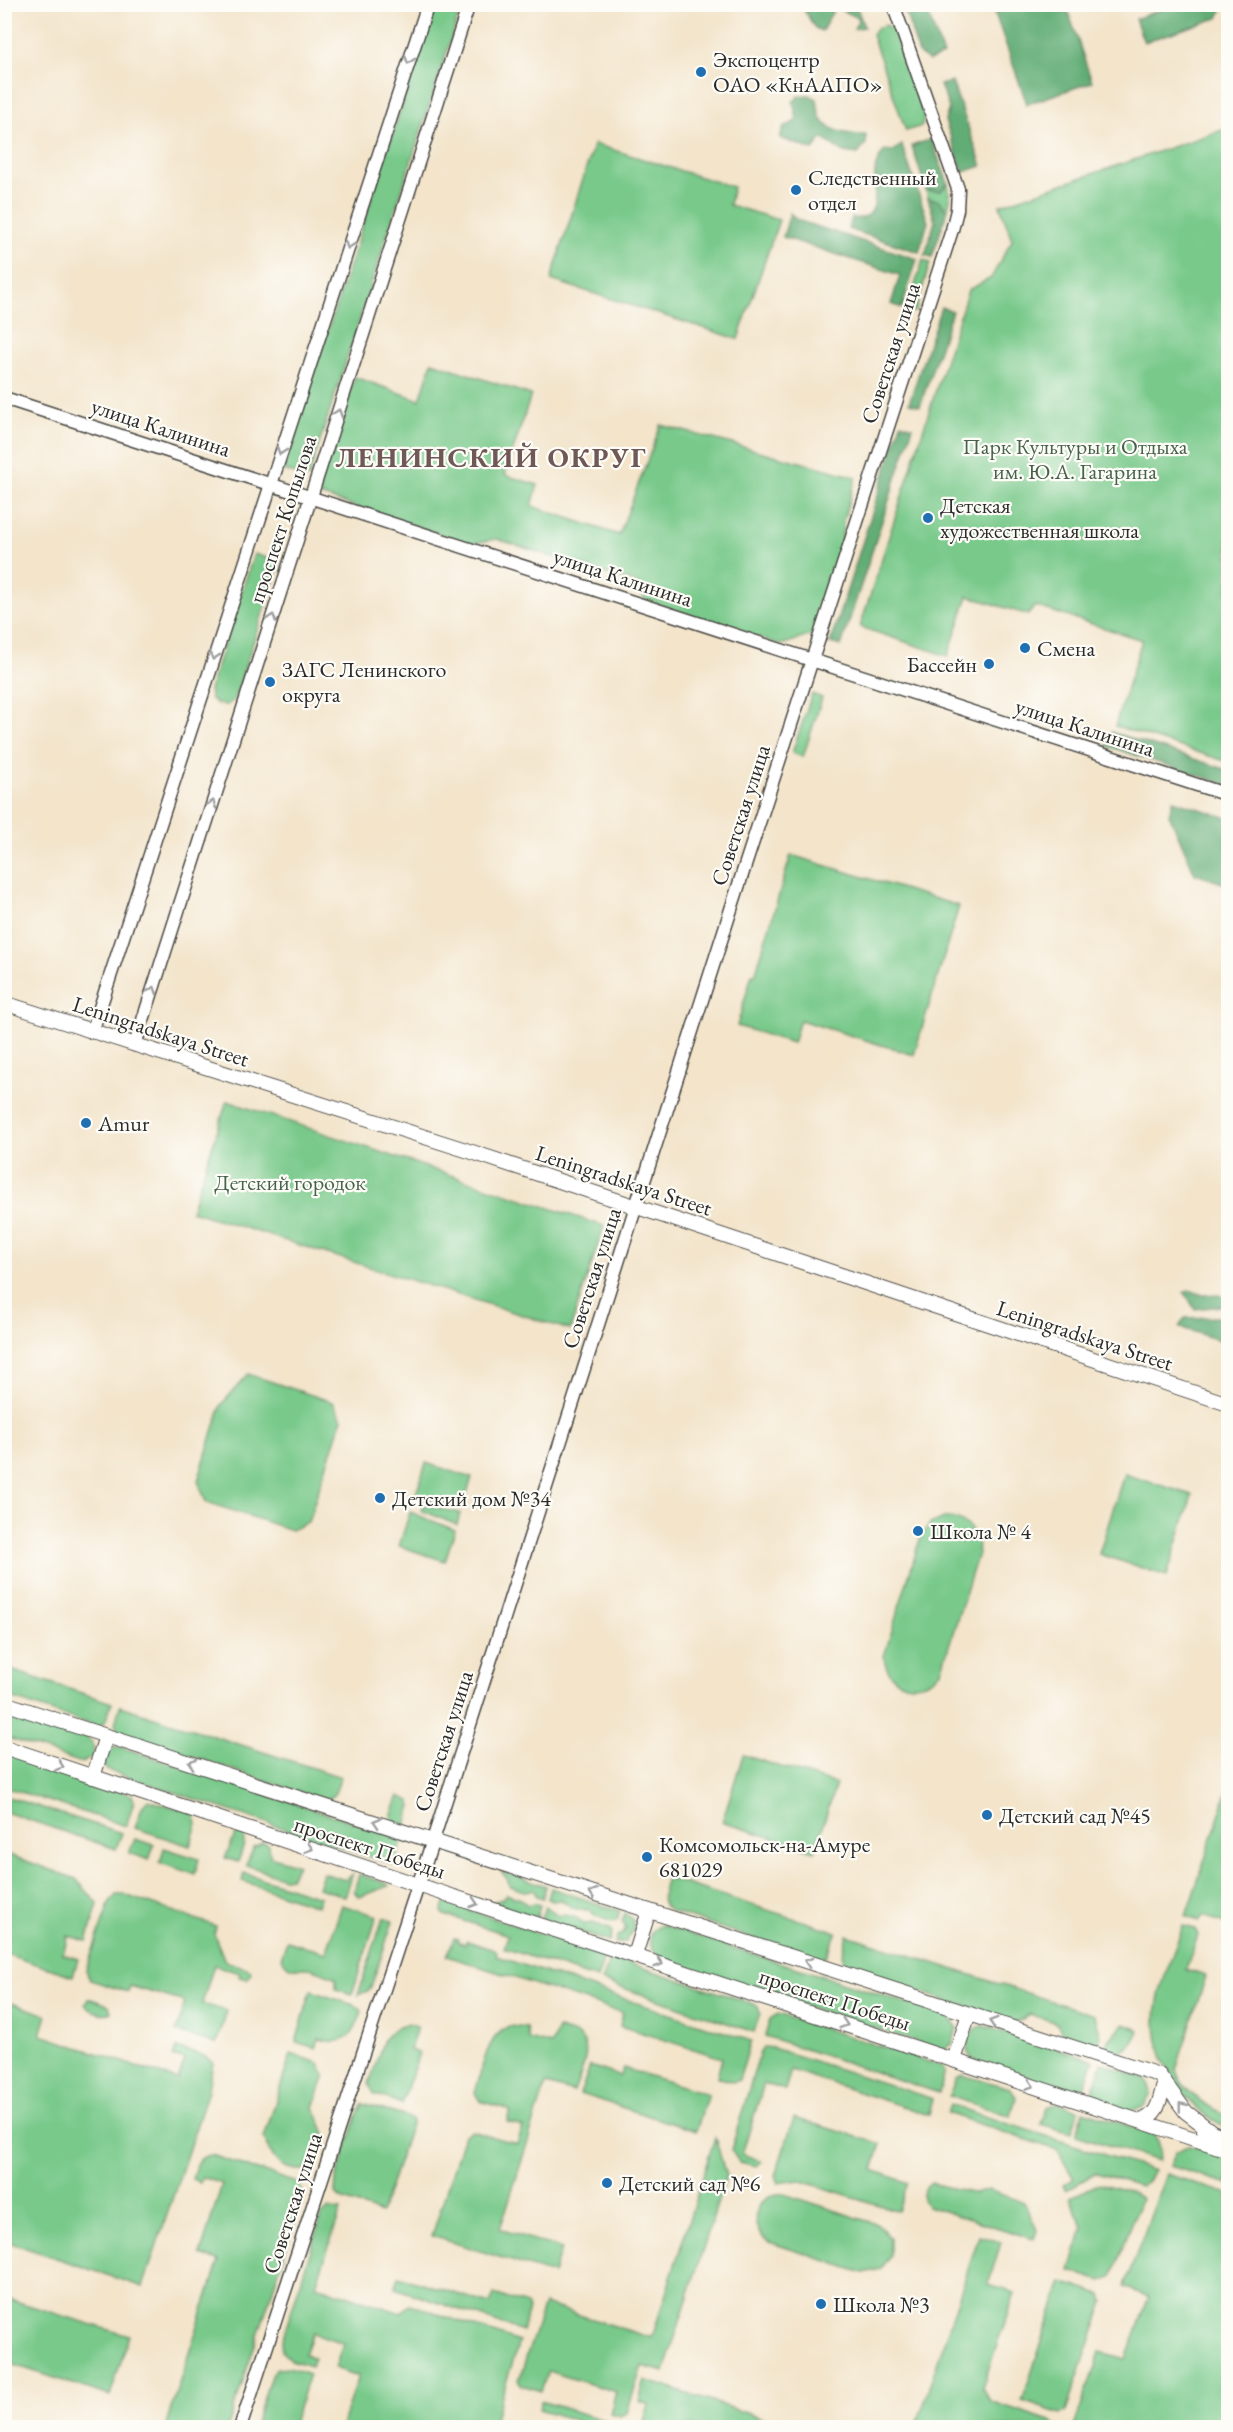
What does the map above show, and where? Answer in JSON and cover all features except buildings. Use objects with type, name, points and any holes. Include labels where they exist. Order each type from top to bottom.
[{"type":"main road","name":"Leningradskaya Street","points":[[4,1003],[472,1152],[1228,1404]]},
{"type":"main road","name":"проспект Победы","points":[[4,1703],[1159,2075],[1186,2112],[1211,2131]]},
{"type":"main road","points":[[93,1777],[106,1736]]},
{"type":"main road","name":"проспект Победы","points":[[4,1747],[1228,2150]]},
{"type":"main road","points":[[635,1955],[649,1911]]},
{"type":"main road","points":[[954,2060],[969,2014]]},
{"type":"main road","points":[[1141,2121],[1150,2118],[1159,2108],[1163,2088]]},
{"type":"main road","name":"проспект Победы","points":[[1176,2133],[1192,2128],[1228,2137]]},
{"type":"street","name":"проспект Копылова","points":[[92,1032],[428,4]]},
{"type":"street","name":"проспект Копылова","points":[[135,1045],[469,4]]},
{"type":"street","name":"Советская улица","points":[[240,2427],[433,1840],[957,210],[958,189],[893,4]]},
{"type":"street","name":"улица Калинина","points":[[4,398],[1228,795]]},
{"type":"green space","points":[[435,5],[462,5],[308,478],[282,470]]},
{"type":"green space","points":[[801,5],[856,5],[864,27],[854,29],[859,18],[835,7],[822,31],[815,28]]},
{"type":"green space","points":[[903,5],[925,5],[943,55],[929,61],[919,54]]},
{"type":"green space","points":[[992,5],[1066,5],[1092,82],[1027,104]]},
{"type":"green space","points":[[1174,5],[1224,5],[1218,18],[1144,42],[1135,19]]},
{"type":"green space","points":[[885,25],[893,29],[924,117],[922,126],[906,131],[872,35],[877,28]]},
{"type":"green space","points":[[952,82],[982,166],[963,172],[945,121],[949,108],[940,85]]},
{"type":"green space","points":[[809,95],[817,99],[821,119],[829,127],[848,133],[866,135],[866,144],[858,154],[843,152],[822,138],[813,150],[780,138],[784,126],[797,119],[793,102],[799,96]]},
{"type":"green space","name":"Парк Культуры и Отдыха им. Ю.А. Гагарина","points":[[1228,128],[1228,762],[1115,726],[1142,640],[1035,606],[1028,615],[968,596],[948,656],[860,627],[968,290],[991,278],[1012,240],[1000,205]]},
{"type":"green space","points":[[931,139],[948,183],[941,191],[926,190],[912,146]]},
{"type":"green space","points":[[594,144],[733,187],[729,205],[779,220],[738,339],[551,280]]},
{"type":"green space","points":[[902,145],[928,222],[919,252],[848,229],[852,218],[862,218],[872,210],[875,195],[875,169],[881,155],[885,150],[893,151]]},
{"type":"green space","points":[[948,183],[950,199],[947,212],[940,201],[928,198],[926,190],[941,191]]},
{"type":"green space","points":[[928,198],[940,201],[947,212],[932,257],[925,255],[935,221]]},
{"type":"green space","points":[[790,213],[797,220],[917,259],[902,308],[891,304],[900,275],[783,237]]},
{"type":"green space","points":[[923,260],[930,263],[915,312],[907,310]]},
{"type":"green space","points":[[941,307],[952,311],[920,406],[909,403]]},
{"type":"green space","points":[[432,362],[531,395],[505,475],[538,485],[532,506],[619,535],[661,425],[856,477],[843,521],[842,544],[812,635],[781,645],[644,600],[641,585],[497,539],[470,544],[316,494],[355,377],[420,400]]},
{"type":"green space","points":[[901,423],[913,427],[841,646],[830,643]]},
{"type":"green space","points":[[254,554],[280,562],[234,700],[227,705],[217,704],[211,699],[209,690]]},
{"type":"green space","points":[[812,694],[822,698],[803,757],[792,753]]},
{"type":"green space","points":[[1111,732],[1228,770],[1228,785],[1107,746]]},
{"type":"green space","points":[[1173,800],[1228,818],[1228,885],[1195,874],[1169,814]]},
{"type":"green space","points":[[791,855],[959,906],[914,1055],[800,1020],[793,1043],[737,1026],[752,974],[755,975]]},
{"type":"green space","name":"Детский городок","points":[[227,1101],[604,1226],[570,1330],[191,1211]]},
{"type":"green space","points":[[1189,1290],[1203,1295],[1219,1294],[1228,1300],[1222,1306],[1195,1309],[1184,1293]]},
{"type":"green space","points":[[1221,1317],[1228,1325],[1228,1343],[1179,1327],[1185,1318]]},
{"type":"green space","points":[[248,1374],[333,1402],[342,1419],[308,1522],[291,1530],[206,1502],[198,1481],[221,1405]]},
{"type":"green space","points":[[426,1463],[472,1478],[462,1508],[415,1497]]},
{"type":"green space","points":[[1124,1474],[1192,1495],[1167,1576],[1099,1554]]},
{"type":"green space","points":[[423,1504],[460,1513],[457,1525],[421,1510]]},
{"type":"green space","points":[[410,1512],[455,1530],[445,1561],[399,1546]]},
{"type":"green space","points":[[944,1518],[958,1520],[969,1527],[976,1539],[978,1553],[941,1671],[933,1679],[924,1683],[906,1684],[891,1675],[886,1667],[884,1656],[921,1536],[930,1524]]},
{"type":"green space","points":[[5,1668],[112,1703],[105,1722],[98,1727],[5,1696]]},
{"type":"green space","points":[[120,1706],[341,1777],[335,1793],[329,1799],[321,1799],[118,1732],[115,1724]]},
{"type":"green space","points":[[5,1710],[85,1736],[93,1743],[94,1756],[82,1763],[5,1737]]},
{"type":"green space","points":[[120,1747],[403,1838],[394,1865],[107,1770],[103,1764],[108,1750]]},
{"type":"green space","points":[[5,1750],[132,1795],[134,1801],[126,1826],[5,1787]]},
{"type":"green space","points":[[743,1755],[836,1784],[815,1851],[722,1822]]},
{"type":"green space","points":[[1228,1789],[1228,1924],[1203,1916],[1199,1921],[1186,1916]]},
{"type":"green space","points":[[5,1796],[122,1833],[116,1849],[5,1812]]},
{"type":"green space","points":[[399,1796],[410,1801],[412,1806],[406,1825],[394,1821],[391,1816]]},
{"type":"green space","points":[[148,1800],[194,1813],[197,1824],[190,1846],[135,1828],[142,1807]]},
{"type":"green space","points":[[244,1831],[244,1845],[238,1862],[225,1858],[235,1835]]},
{"type":"green space","points":[[135,1839],[154,1845],[149,1860],[129,1853]]},
{"type":"green space","points":[[263,1842],[269,1845],[270,1856],[298,1865],[291,1877],[284,1878],[246,1865],[254,1847]]},
{"type":"green space","points":[[164,1848],[199,1859],[195,1874],[160,1863]]},
{"type":"green space","points":[[4,1853],[76,1879],[98,1904],[87,1941],[68,1936],[63,1954],[78,1959],[73,1976],[5,1954]]},
{"type":"green space","points":[[500,1870],[546,1886],[543,1898],[537,1896],[533,1890],[524,1891],[509,1886],[508,1880]]},
{"type":"green space","points":[[244,1873],[320,1897],[317,1906],[242,1881]]},
{"type":"green space","points":[[323,1873],[345,1880],[353,1873],[345,1896],[318,1888]]},
{"type":"green space","points":[[359,1874],[389,1886],[359,1897],[354,1891]]},
{"type":"green space","points":[[667,1878],[837,1932],[826,1956],[817,1960],[670,1911],[662,1900]]},
{"type":"green space","points":[[551,1888],[620,1911],[617,1920],[613,1922],[595,1916],[590,1910],[571,1907],[561,1900],[548,1899]]},
{"type":"green space","points":[[506,1894],[521,1899],[527,1905],[534,1903],[540,1905],[537,1918],[490,1903],[502,1899]]},
{"type":"green space","points":[[116,1895],[125,1895],[216,1926],[214,1934],[225,1961],[250,1969],[251,1974],[247,1979],[239,1977],[240,1973],[214,1965],[202,2004],[227,2011],[217,2044],[176,2032],[185,2002],[130,1986],[128,1992],[90,1980],[86,1970],[109,1904]]},
{"type":"green space","points":[[446,1902],[605,1955],[597,1979],[504,1948],[508,1935],[445,1915],[442,1912]]},
{"type":"green space","points":[[342,1905],[377,1916],[352,1994],[336,1989],[336,1978],[310,1968],[290,1967],[281,1958],[287,1941],[326,1953]]},
{"type":"green space","points":[[545,1907],[557,1915],[572,1916],[584,1924],[593,1923],[610,1929],[612,1933],[609,1942],[541,1919]]},
{"type":"green space","points":[[625,1913],[633,1920],[634,1930],[626,1942],[615,1943],[617,1936],[623,1934],[626,1929],[622,1921]]},
{"type":"green space","points":[[383,1918],[393,1921],[371,1987],[368,1991],[358,1995]]},
{"type":"green space","points":[[662,1925],[948,2016],[957,2027],[953,2043],[942,2050],[659,1959],[650,1945],[650,1938],[653,1930]]},
{"type":"green space","points":[[1183,1926],[1195,1929],[1198,1935],[1186,1970],[1206,1976],[1176,2070],[1190,2092],[1212,2108],[1228,2115],[1228,2128],[1210,2118],[1181,2091],[1162,2056],[1157,2037],[1156,2017],[1159,1996]]},
{"type":"green space","points":[[847,1935],[1095,2015],[1101,2036],[1097,2049],[1064,2038],[1057,2023],[1030,2014],[1016,2023],[845,1968],[842,1954]]},
{"type":"green space","points":[[454,1938],[459,1939],[458,1942],[465,1945],[467,1941],[497,1951],[496,1956],[751,2041],[739,2080],[734,2082],[717,2077],[722,2058],[620,2026],[623,2013],[447,1956]]},
{"type":"green space","points":[[610,1957],[754,2004],[758,2007],[760,2014],[754,2032],[602,1981]]},
{"type":"green space","points":[[311,1991],[357,2006],[362,2011],[356,2027],[348,2037],[336,2041],[319,2039],[316,2048],[296,2042]]},
{"type":"green space","points":[[88,1998],[109,2005],[111,2012],[100,2013],[92,2010],[85,2003]]},
{"type":"green space","points":[[5,2001],[47,2015],[41,2035],[178,2080],[185,2060],[173,2056],[177,2048],[206,2057],[213,2063],[207,2094],[143,2287],[5,2241],[4,2063],[8,2052],[5,2051]]},
{"type":"green space","points":[[778,2014],[942,2066],[945,2071],[939,2093],[765,2036],[770,2019]]},
{"type":"green space","points":[[408,2024],[417,2027],[410,2050],[419,2053],[402,2104],[374,2094],[369,2084],[384,2039],[394,2029]]},
{"type":"green space","points":[[1124,2024],[1139,2030],[1131,2045],[1122,2051],[1105,2051],[1109,2040]]},
{"type":"green space","points":[[509,2026],[527,2028],[529,2039],[551,2045],[558,2029],[577,2035],[583,2040],[585,2046],[586,2054],[574,2092],[546,2084],[500,2229],[561,2249],[553,2274],[432,2236],[464,2135],[472,2131],[517,2144],[523,2127],[507,2122],[510,2110],[480,2101],[475,2093],[490,2046],[495,2037]]},
{"type":"green space","points":[[984,2026],[1094,2060],[1081,2096],[973,2060],[967,2050],[968,2040],[973,2031]]},
{"type":"green space","points":[[764,2047],[933,2099],[929,2115],[791,2070],[785,2090],[764,2084],[742,2154],[762,2161],[757,2166],[739,2162],[731,2150],[760,2052]]},
{"type":"green space","points":[[291,2054],[319,2063],[325,2075],[314,2107],[325,2134],[316,2161],[301,2170],[290,2169],[279,2163],[264,2138]]},
{"type":"green space","points":[[1102,2063],[1144,2078],[1148,2082],[1151,2093],[1144,2107],[1129,2111],[1090,2098]]},
{"type":"green space","points":[[590,2066],[620,2076],[623,2068],[708,2094],[696,2131],[580,2094]]},
{"type":"green space","points":[[962,2075],[1010,2088],[1016,2097],[1011,2116],[949,2096],[956,2079]]},
{"type":"green space","points":[[1058,2103],[1079,2110],[1071,2133],[1041,2124],[1047,2107]]},
{"type":"green space","points":[[363,2104],[407,2117],[412,2121],[381,2213],[341,2199],[335,2193],[336,2179]]},
{"type":"green space","points":[[950,2105],[1154,2171],[1148,2181],[1141,2186],[1096,2173],[1066,2190],[1063,2185],[1074,2179],[1057,2150],[947,2113]]},
{"type":"green space","points":[[1084,2111],[1153,2134],[1160,2147],[1158,2161],[1076,2135]]},
{"type":"green space","points":[[794,2118],[881,2144],[873,2170],[908,2183],[898,2211],[799,2180],[778,2183],[775,2176]]},
{"type":"green space","points":[[715,2137],[726,2176],[664,2372],[642,2366],[627,2413],[620,2416],[610,2413],[616,2392],[548,2371],[541,2391],[521,2385],[519,2380],[544,2304],[652,2338]]},
{"type":"green space","points":[[1187,2146],[1228,2156],[1228,2184],[1170,2166],[1176,2152]]},
{"type":"green space","points":[[211,2155],[298,2183],[304,2194],[228,2427],[165,2427],[219,2261],[200,2255],[222,2184],[202,2177],[200,2182],[192,2179],[200,2160]]},
{"type":"green space","points":[[1166,2174],[1228,2194],[1228,2427],[1074,2427],[1100,2352],[1126,2359],[1149,2297],[1125,2287]]},
{"type":"green space","points":[[931,2183],[975,2194],[988,2190],[1024,2202],[1037,2230],[1034,2239],[928,2206],[923,2201],[923,2196],[925,2189]]},
{"type":"green space","points":[[1099,2183],[1131,2192],[1141,2199],[1112,2277],[1101,2281],[1070,2271],[1083,2227],[1070,2198]]},
{"type":"green space","points":[[777,2194],[785,2194],[879,2225],[890,2238],[890,2255],[880,2269],[863,2273],[769,2242],[758,2230],[756,2215],[762,2202]]},
{"type":"green space","points":[[329,2209],[341,2210],[316,2285],[401,2313],[410,2304],[519,2342],[492,2427],[459,2427],[441,2421],[439,2427],[341,2427],[358,2376],[335,2368],[343,2343],[313,2333],[305,2354],[314,2358],[311,2366],[291,2360],[282,2352],[281,2343],[322,2215]]},
{"type":"green space","points":[[979,2236],[1001,2242],[988,2285],[1015,2293],[982,2388],[990,2401],[1050,2421],[1057,2427],[916,2427]]},
{"type":"green space","points":[[399,2276],[490,2304],[494,2294],[527,2305],[529,2309],[522,2331],[395,2288]]},
{"type":"green space","points":[[1062,2282],[1101,2295],[1104,2302],[1066,2411],[1060,2414],[1022,2401]]},
{"type":"green space","points":[[5,2298],[129,2336],[110,2396],[5,2362]]},
{"type":"green space","points":[[289,2367],[309,2374],[292,2427],[254,2427],[272,2373],[277,2368]]},
{"type":"green space","points":[[645,2380],[789,2427],[647,2427],[644,2421],[649,2405],[639,2401]]},
{"type":"green space","points":[[541,2401],[613,2423],[611,2427],[596,2427],[539,2409]]},
{"type":"place","name":"Экспоцентр ОАО «КнААПО»","points":[[701,72]]},
{"type":"place","name":"Следственный отдел","points":[[796,190]]},
{"type":"place","name":"Детская художественная школа","points":[[928,518]]},
{"type":"place","name":"Смена","points":[[1025,648]]},
{"type":"place","name":"Бассейн","points":[[989,664]]},
{"type":"place","name":"ЗАГС Ленинского округа","points":[[270,682]]},
{"type":"place","name":"Amur","points":[[86,1123]]},
{"type":"place","name":"Детский дом №34","points":[[380,1498]]},
{"type":"place","name":"Школа № 4","points":[[918,1531]]},
{"type":"place","name":"Детский сад №45","points":[[987,1815]]},
{"type":"place","name":"Комсомольск-на-Амуре 681029","points":[[647,1857]]},
{"type":"place","name":"Детский сад №6","points":[[607,2183]]},
{"type":"place","name":"Школа №3","points":[[821,2304]]},
{"type":"district","name":"ЛЕНИНСКИЙ ОКРУГ","points":[[491,457]]}]
